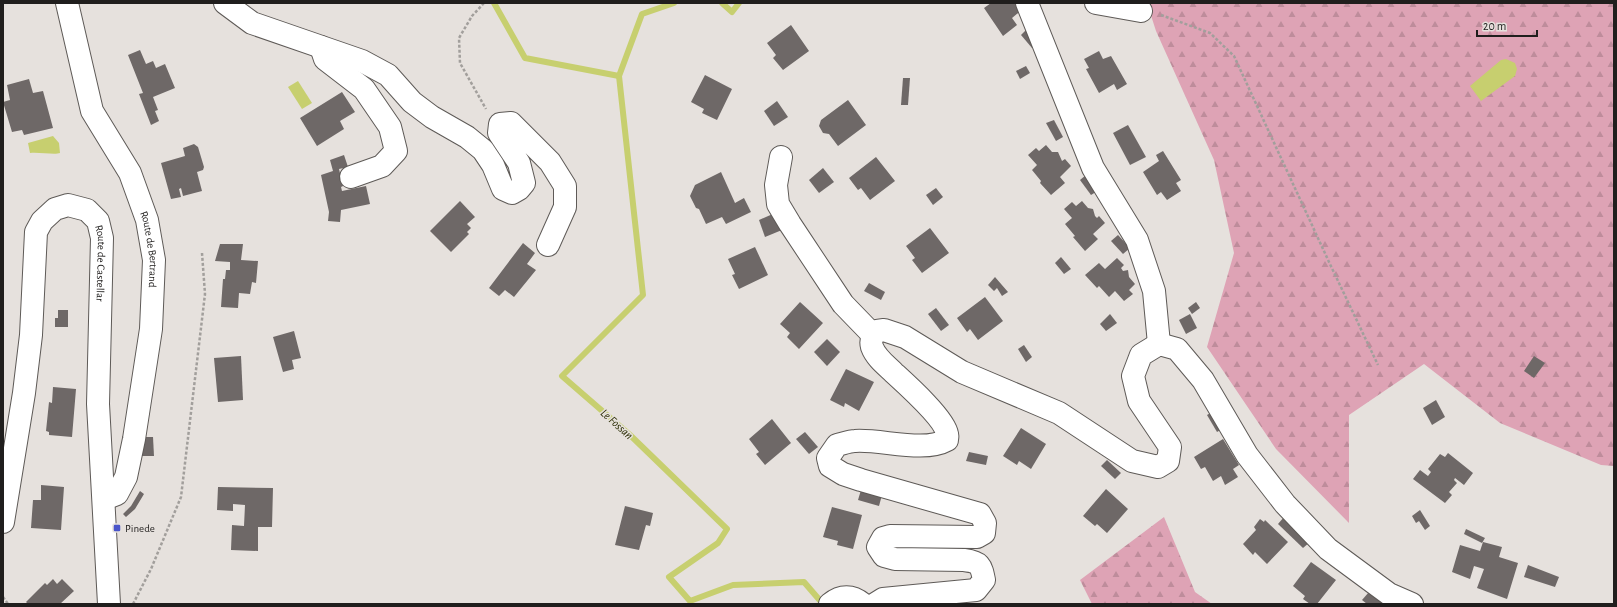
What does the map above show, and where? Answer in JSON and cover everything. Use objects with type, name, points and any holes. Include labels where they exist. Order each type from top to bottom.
[{"type":"street","name":"Route de Bertrand","points":[[67,3],[92,111],[130,173],[147,220],[154,260],[151,329],[134,439],[126,477],[117,494],[104,499]]},
{"type":"street","points":[[225,3],[252,23],[362,61],[388,75],[412,102],[432,117],[467,137],[483,150],[493,165],[503,189],[512,193],[519,190],[524,183],[519,163],[499,133],[500,124],[511,123],[550,162],[565,186],[565,207],[548,245]]},
{"type":"street","points":[[1027,3],[1093,168],[1137,240],[1154,291],[1159,344]]},
{"type":"street","points":[[1096,3],[1141,11]]},
{"type":"street","points":[[321,47],[325,59],[364,89],[390,127],[396,151],[382,166],[350,177]]},
{"type":"street","points":[[781,156],[776,185],[778,204],[843,304],[873,335]]},
{"type":"street","name":"Route de Castellar","points":[[3,522],[24,392],[31,335],[36,232],[42,221],[55,209],[68,205],[87,210],[98,221],[102,238],[98,404],[104,499],[106,572],[109,604]]},
{"type":"street","points":[[875,604],[883,599],[976,590],[984,580],[981,567],[975,562],[964,560],[895,558],[884,556],[878,547],[883,538],[890,536],[977,537],[984,533],[985,523],[980,514],[861,480],[843,474],[830,466],[828,458],[837,445],[855,441],[925,445],[940,444],[947,440],[948,434],[943,425],[916,394],[880,359],[873,349],[871,342],[873,335],[877,331],[884,330],[905,337],[962,372],[1059,413],[1132,461],[1158,467],[1168,461],[1170,447],[1139,401],[1133,376],[1141,355],[1159,344],[1177,349],[1203,380],[1247,455],[1285,504],[1328,549],[1389,594],[1412,604]]},
{"type":"street","points":[[832,602],[846,596],[857,598],[863,604]]},
{"type":"path","points":[[484,3],[472,16],[459,38],[460,63],[484,107],[500,124]]},
{"type":"path","points":[[1141,11],[1161,16],[1210,33],[1234,56],[1378,365]]},
{"type":"path","points":[[133,604],[151,569],[181,497],[205,294],[202,253]]},
{"type":"path","points":[[3,597],[8,604]]},
{"type":"green space","points":[[1147,3],[1614,3],[1614,466],[1601,465],[1500,423],[1424,364],[1349,415],[1349,523],[1276,449],[1207,347],[1234,253],[1214,160],[1156,31]]},
{"type":"green space","points":[[1164,517],[1195,592],[1212,604],[1092,604],[1080,580]]},
{"type":"shaded area","points":[[1506,59],[1515,63],[1517,69],[1515,76],[1481,101],[1470,86],[1501,60]]},
{"type":"shaded area","points":[[298,81],[312,103],[302,109],[288,87]]},
{"type":"shaded area","points":[[53,136],[59,143],[60,153],[30,153],[28,143]]},
{"type":"building","points":[[991,3],[1018,3],[1023,9],[1012,18],[1017,25],[1003,36],[984,8]]},
{"type":"building","points":[[791,25],[809,51],[783,70],[773,58],[776,55],[767,43]]},
{"type":"building","points":[[1028,28],[1039,42],[1032,48],[1021,35]]},
{"type":"building","points":[[140,50],[146,64],[153,61],[156,68],[165,64],[175,88],[153,97],[158,110],[155,111],[159,121],[151,125],[139,94],[143,93],[128,55]]},
{"type":"building","points":[[1099,51],[1103,59],[1111,56],[1127,84],[1117,90],[1114,84],[1099,93],[1086,69],[1089,68],[1084,59]]},
{"type":"building","points":[[1026,66],[1030,73],[1020,79],[1016,71]]},
{"type":"building","points":[[705,75],[732,89],[717,120],[702,113],[704,109],[691,102]]},
{"type":"building","points":[[903,78],[910,78],[908,105],[901,105]]},
{"type":"building","points":[[29,79],[33,93],[43,91],[53,128],[24,135],[22,130],[12,132],[3,102],[10,100],[7,85]]},
{"type":"building","points":[[342,92],[355,112],[340,121],[344,129],[317,146],[300,118]]},
{"type":"building","points":[[848,100],[866,125],[838,146],[829,134],[823,133],[819,126],[821,120]]},
{"type":"building","points":[[777,101],[788,117],[774,126],[764,111]]},
{"type":"building","points":[[1054,120],[1063,137],[1056,141],[1046,123]]},
{"type":"building","points":[[1128,125],[1146,157],[1130,165],[1113,133]]},
{"type":"building","points":[[194,144],[198,147],[204,167],[203,170],[197,172],[202,191],[183,196],[181,188],[179,189],[181,197],[171,199],[161,163],[185,156],[183,148]]},
{"type":"building","points":[[1046,145],[1052,152],[1058,152],[1062,161],[1065,159],[1071,166],[1060,177],[1065,183],[1051,195],[1040,183],[1041,181],[1032,170],[1037,165],[1028,155],[1036,148],[1039,151]]},
{"type":"building","points":[[1163,151],[1181,180],[1176,183],[1181,191],[1167,200],[1161,192],[1157,195],[1143,172],[1159,161],[1156,155]]},
{"type":"building","points":[[344,155],[348,167],[339,169],[343,186],[341,187],[342,191],[366,186],[370,204],[341,210],[340,222],[328,221],[329,212],[321,175],[333,171],[330,160]]},
{"type":"building","points":[[876,157],[895,181],[870,200],[861,188],[858,190],[849,178]]},
{"type":"building","points":[[823,168],[834,182],[819,193],[809,180]]},
{"type":"building","points":[[721,172],[735,203],[744,198],[751,212],[726,224],[722,217],[706,224],[699,209],[696,208],[690,196],[695,185]]},
{"type":"building","points":[[1086,175],[1099,190],[1091,195],[1080,180]]},
{"type":"building","points":[[936,188],[943,197],[933,205],[926,195]]},
{"type":"building","points":[[460,201],[475,217],[467,224],[471,228],[467,232],[469,234],[451,252],[430,231]]},
{"type":"building","points":[[1082,201],[1088,208],[1093,209],[1097,218],[1099,216],[1105,223],[1093,234],[1098,239],[1085,251],[1073,237],[1075,236],[1065,224],[1072,218],[1064,209],[1072,202],[1076,206]]},
{"type":"building","points":[[775,213],[782,230],[765,237],[759,220]]},
{"type":"building","points":[[930,228],[949,253],[922,273],[912,260],[915,258],[906,246]]},
{"type":"building","points":[[1118,235],[1130,248],[1123,254],[1111,241]]},
{"type":"building","points":[[523,243],[535,253],[527,264],[536,270],[514,297],[505,290],[499,296],[489,288]]},
{"type":"building","points":[[220,244],[243,244],[241,260],[258,261],[256,283],[252,282],[250,294],[239,293],[238,308],[221,307],[223,279],[225,279],[226,270],[230,270],[230,262],[215,261]]},
{"type":"building","points":[[755,247],[768,275],[739,289],[732,275],[735,274],[728,259]]},
{"type":"building","points":[[1061,257],[1071,269],[1064,274],[1055,263]]},
{"type":"building","points":[[1117,258],[1124,265],[1121,268],[1123,271],[1128,270],[1129,277],[1135,284],[1129,290],[1133,294],[1124,301],[1115,291],[1109,297],[1099,286],[1097,288],[1085,275],[1099,263],[1105,269]]},
{"type":"building","points":[[995,277],[1008,292],[1002,296],[997,288],[994,291],[988,285]]},
{"type":"building","points":[[869,283],[885,292],[881,300],[864,291]]},
{"type":"building","points":[[985,297],[1003,321],[978,340],[970,329],[967,332],[957,318]]},
{"type":"building","points":[[800,302],[823,323],[799,349],[787,337],[790,333],[780,324]]},
{"type":"building","points":[[1196,302],[1200,308],[1192,314],[1188,308]]},
{"type":"building","points":[[936,308],[949,325],[941,331],[928,314]]},
{"type":"building","points":[[58,310],[68,310],[68,327],[55,327],[55,318],[58,318]]},
{"type":"building","points":[[1110,314],[1117,323],[1106,331],[1100,324]]},
{"type":"building","points":[[1190,314],[1197,328],[1186,334],[1179,320]]},
{"type":"building","points":[[294,331],[301,358],[292,360],[294,369],[283,372],[273,337]]},
{"type":"building","points":[[827,339],[840,352],[827,366],[814,352]]},
{"type":"building","points":[[1024,345],[1032,357],[1026,362],[1018,349]]},
{"type":"building","points":[[241,356],[243,400],[218,402],[214,358]]},
{"type":"building","points":[[1534,356],[1545,363],[1534,378],[1524,371]]},
{"type":"building","points":[[846,369],[874,382],[859,411],[845,403],[844,407],[830,400]]},
{"type":"building","points":[[53,387],[76,389],[72,437],[49,435],[49,432],[46,431],[49,402],[52,403]]},
{"type":"building","points":[[1436,400],[1445,417],[1432,425],[1423,408]]},
{"type":"building","points":[[1214,411],[1224,428],[1217,432],[1207,415]]},
{"type":"building","points":[[772,419],[791,443],[765,465],[756,454],[759,452],[749,439]]},
{"type":"building","points":[[1021,428],[1046,444],[1031,469],[1019,461],[1017,465],[1003,456]]},
{"type":"building","points":[[805,432],[818,447],[809,454],[796,439]]},
{"type":"building","points":[[142,437],[153,437],[154,456],[142,456]]},
{"type":"building","points":[[1223,439],[1239,465],[1233,469],[1238,477],[1225,485],[1221,476],[1213,481],[1205,467],[1201,469],[1194,457]]},
{"type":"building","points":[[969,452],[988,456],[986,465],[966,461]]},
{"type":"building","points":[[1448,453],[1473,473],[1464,485],[1455,478],[1454,480],[1457,483],[1449,492],[1452,495],[1445,503],[1413,479],[1420,470],[1428,476],[1431,472],[1428,469],[1440,454],[1445,457]]},
{"type":"building","points":[[1107,460],[1121,473],[1115,479],[1101,466]]},
{"type":"building","points":[[41,485],[64,487],[61,530],[31,528],[33,500],[41,500]]},
{"type":"building","points":[[218,487],[273,488],[272,527],[258,527],[258,551],[231,550],[232,525],[244,526],[245,505],[233,504],[233,511],[217,510]]},
{"type":"building","points":[[1106,489],[1128,509],[1107,533],[1097,524],[1095,526],[1083,516]]},
{"type":"building","points":[[861,490],[882,495],[879,506],[858,500]]},
{"type":"building","points":[[140,491],[144,494],[135,509],[126,517],[123,514],[131,506]]},
{"type":"building","points":[[625,506],[653,513],[650,526],[646,525],[639,550],[615,545]]},
{"type":"building","points":[[832,507],[862,515],[853,549],[837,545],[838,541],[823,537]]},
{"type":"building","points":[[1420,510],[1430,526],[1425,530],[1419,521],[1416,523],[1412,516]]},
{"type":"building","points":[[1284,517],[1310,542],[1303,548],[1278,524]]},
{"type":"building","points":[[1260,519],[1264,522],[1265,520],[1288,542],[1267,564],[1255,552],[1253,555],[1243,544],[1256,530],[1254,527]]},
{"type":"building","points":[[1466,529],[1485,538],[1482,543],[1464,534]]},
{"type":"building","points":[[1483,542],[1502,547],[1499,557],[1518,563],[1507,599],[1477,588],[1484,569],[1474,566],[1470,579],[1452,572],[1460,545],[1480,551]]},
{"type":"building","points":[[1311,562],[1336,580],[1317,604],[1310,604],[1303,599],[1305,596],[1293,586]]},
{"type":"building","points":[[1528,565],[1559,577],[1555,587],[1524,577]]},
{"type":"building","points":[[53,579],[57,584],[62,579],[74,591],[60,604],[28,604],[26,602],[45,583],[47,585]]},
{"type":"building","points":[[1369,592],[1383,604],[1367,604],[1362,600]]},
{"type":"waterway","points":[[494,3],[525,58],[619,76]]},
{"type":"waterway","name":"Le Fossan","points":[[674,3],[642,14],[619,76],[643,295],[562,376],[630,435],[727,529],[718,543],[669,577],[690,601],[733,585],[804,582],[823,604]]},
{"type":"waterway","points":[[722,3],[732,12],[739,3]]},
{"type":"place","name":"Pinede","points":[[117,528]]}]
